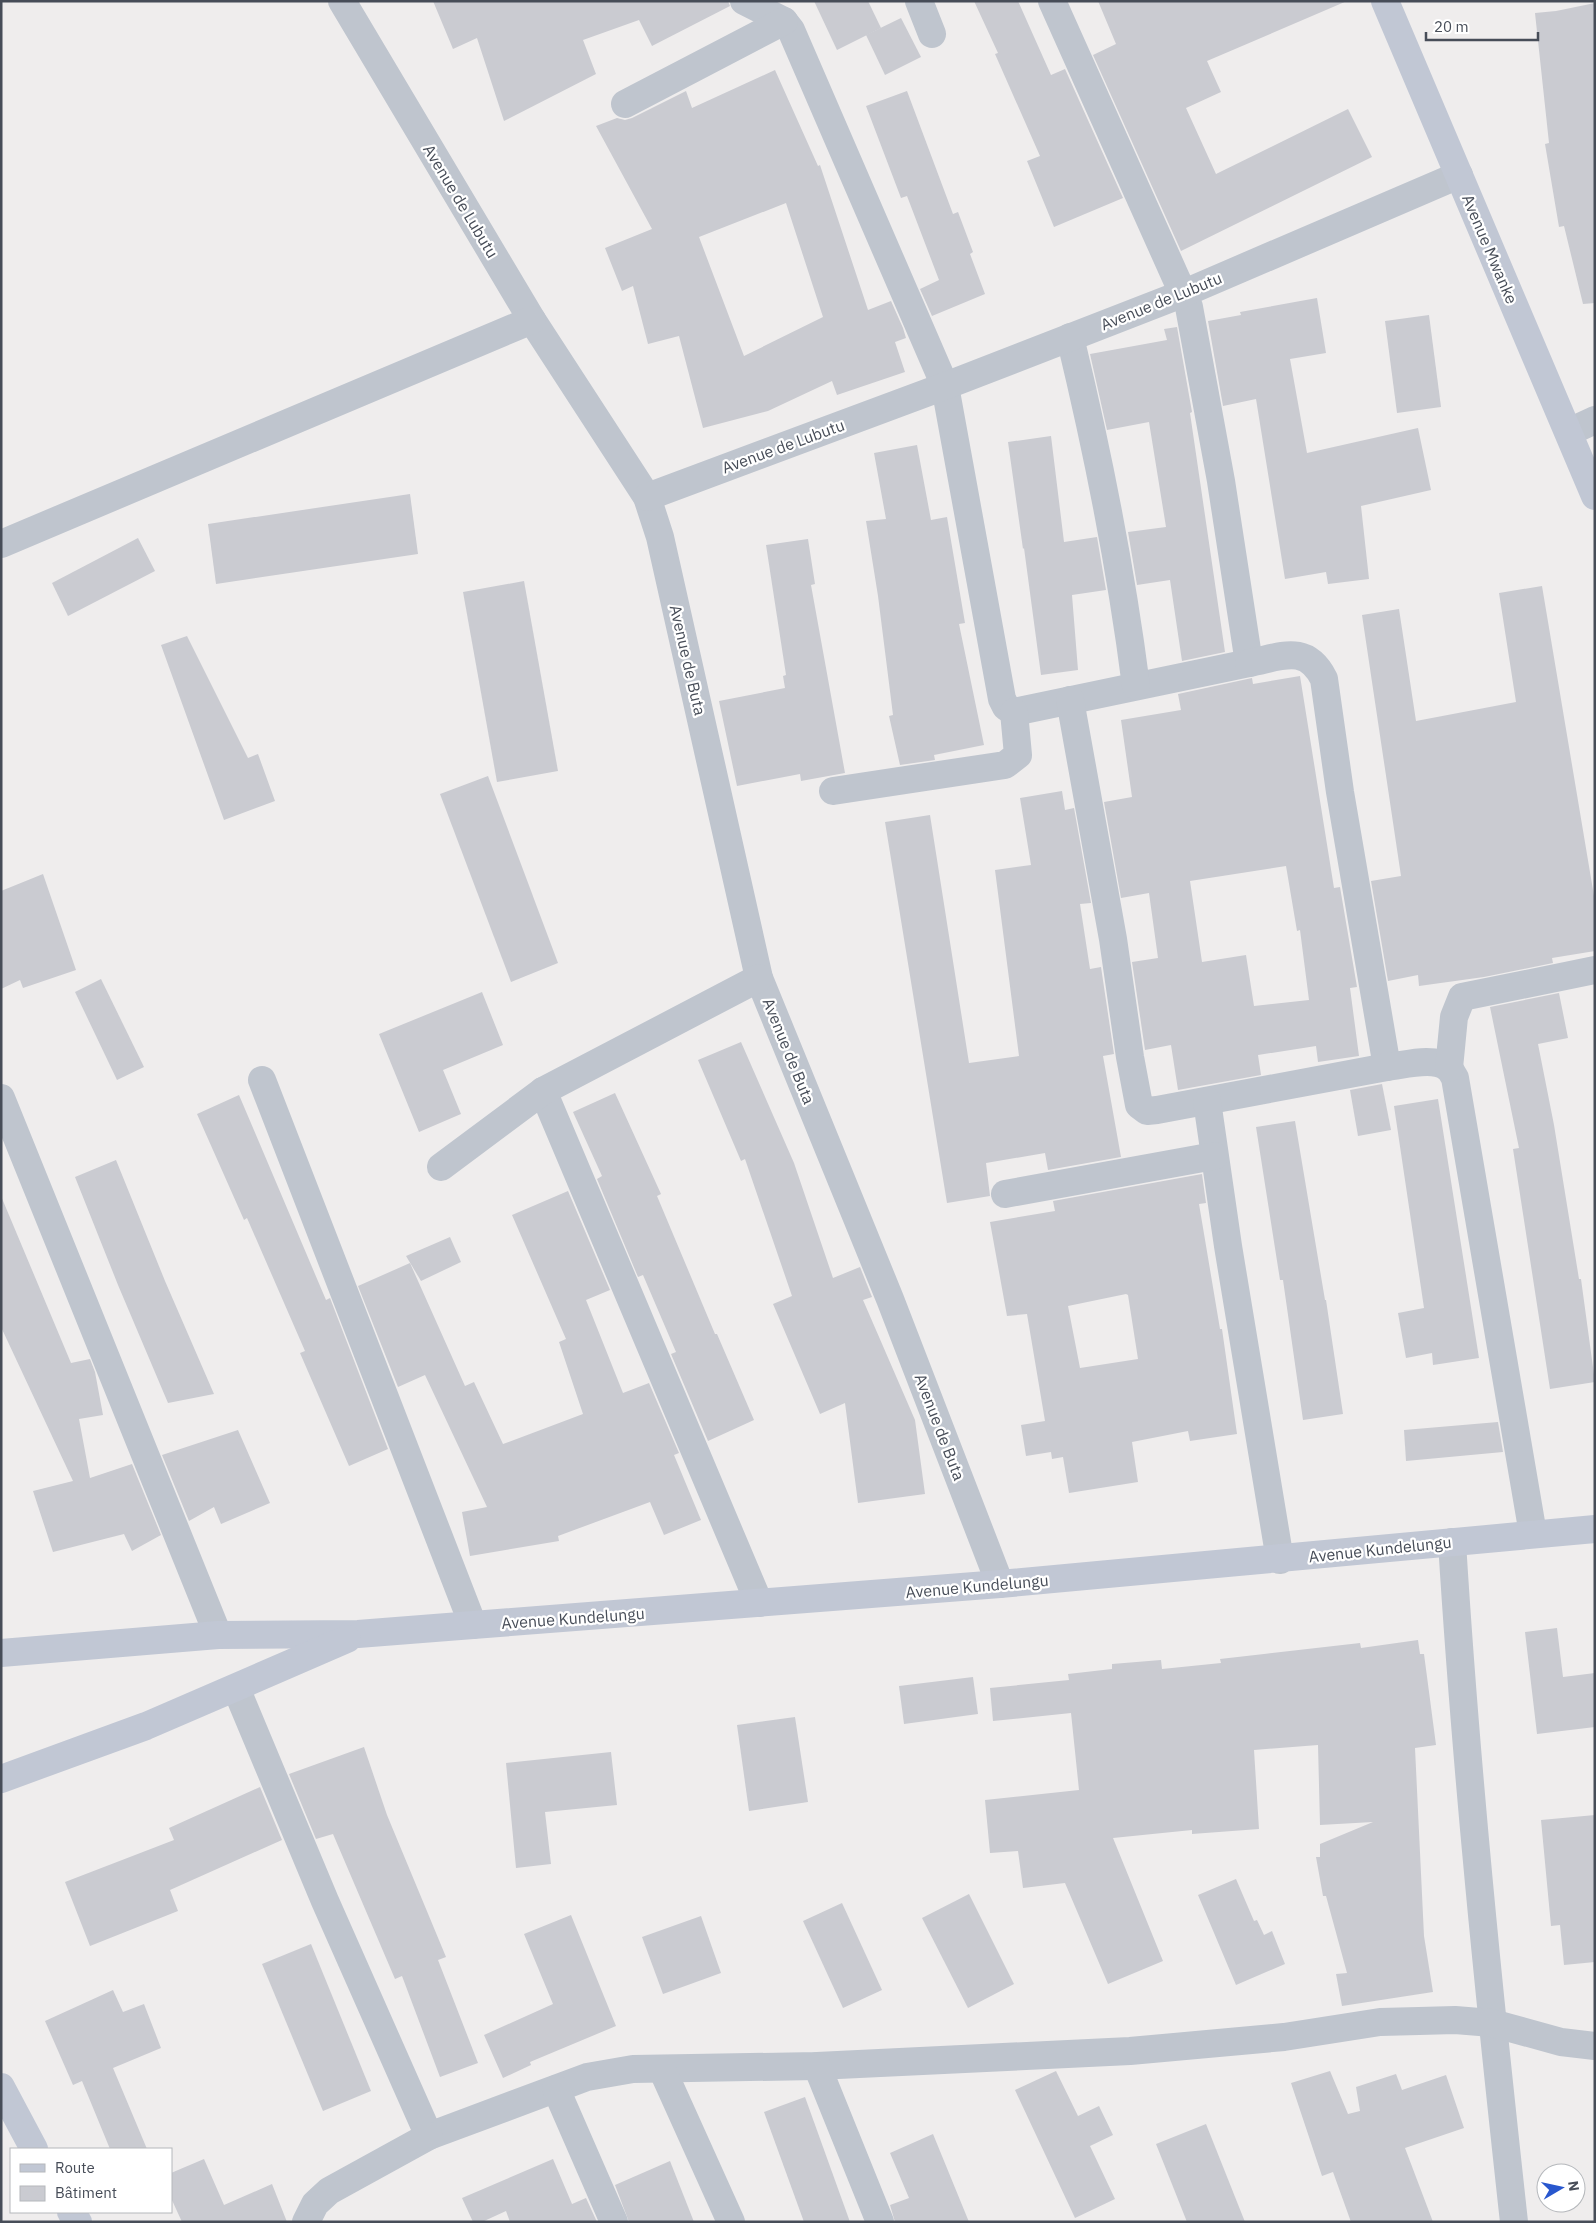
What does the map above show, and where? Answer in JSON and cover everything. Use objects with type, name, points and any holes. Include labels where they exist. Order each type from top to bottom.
[{"type":"street","name":"Avenue de Lubutu","points":[[342,1],[532,320],[647,497],[945,386],[1182,294],[1458,175]]},
{"type":"street","points":[[744,1],[784,21],[791,30],[945,386],[1002,699],[1006,707],[1014,712],[1297,654],[1308,658],[1318,667],[1324,679],[1340,792],[1387,1067]]},
{"type":"street","points":[[919,1],[932,34]]},
{"type":"street","points":[[1052,1],[1192,319],[1221,481],[1249,663]]},
{"type":"street","name":"Avenue Mwanke","points":[[1384,1],[1595,496]]},
{"type":"street","points":[[625,104],[784,21]]},
{"type":"street","points":[[1,544],[532,320]]},
{"type":"street","points":[[1070,338],[1108,507],[1125,602],[1136,686]]},
{"type":"street","points":[[1569,432],[1595,420]]},
{"type":"street","name":"Avenue de Buta","points":[[647,497],[660,537],[759,978],[890,1299],[1000,1584]]},
{"type":"street","points":[[1070,700],[1112,930],[1131,1065],[1139,1105],[1147,1111],[1387,1067],[1438,1063],[1449,1068],[1455,1078],[1533,1534]]},
{"type":"street","points":[[833,791],[1005,764],[1018,755],[1014,712]]},
{"type":"street","points":[[1449,1068],[1454,1017],[1462,997],[1595,970]]},
{"type":"street","points":[[441,1167],[543,1091],[759,978]]},
{"type":"street","points":[[262,1080],[473,1625]]},
{"type":"street","points":[[543,1091],[759,1603]]},
{"type":"street","points":[[1,1098],[218,1636]]},
{"type":"street","points":[[1207,1101],[1214,1156],[1280,1560]]},
{"type":"street","points":[[1005,1194],[1214,1156]]},
{"type":"street","name":"Avenue Kundelungu","points":[[1,1653],[218,1636],[358,1634],[759,1603],[1280,1560],[1595,1529]]},
{"type":"street","points":[[1452,1542],[1459,1648],[1492,2023],[1514,2222]]},
{"type":"street","points":[[1,1780],[146,1726],[358,1634]]},
{"type":"street","points":[[236,1688],[324,1901],[429,2136]]},
{"type":"street","points":[[306,2222],[315,2204],[329,2191],[429,2136],[587,2078],[633,2069],[818,2066],[1130,2051],[1284,2037],[1380,2022],[1455,2020],[1492,2023],[1561,2042],[1595,2046]]},
{"type":"street","points":[[818,2066],[880,2222]]},
{"type":"street","points":[[662,2069],[731,2222]]},
{"type":"street","points":[[1,2087],[33,2148]]},
{"type":"street","points":[[556,2089],[614,2222]]},
{"type":"building","points":[[433,1],[728,1],[730,6],[652,46],[639,20],[583,40],[596,74],[504,121],[477,38],[453,49]]},
{"type":"building","points":[[814,1],[868,1],[881,28],[837,50]]},
{"type":"building","points":[[974,1],[1018,1],[1051,75],[1065,69],[1123,198],[1054,227],[1027,161],[1040,156],[995,54],[998,53]]},
{"type":"building","points":[[1098,1],[1347,1],[1207,61],[1221,92],[1186,108],[1216,174],[1348,109],[1372,157],[1181,251],[1093,55],[1116,44]]},
{"type":"building","points":[[1595,3],[1595,303],[1583,304],[1564,226],[1559,227],[1545,144],[1549,143],[1535,13]]},
{"type":"building","points":[[901,18],[921,57],[885,75],[866,35]]},
{"type":"building","points":[[775,70],[818,166],[820,165],[868,310],[891,301],[903,328],[906,338],[895,342],[905,372],[837,395],[832,381],[768,411],[703,428],[679,336],[648,344],[633,286],[622,291],[605,248],[652,229],[596,126],[617,118],[625,120],[632,118],[686,91],[692,108]],"holes":[[[786,203],[823,317],[744,356],[699,237]]]},
{"type":"building","points":[[907,91],[953,214],[958,212],[973,252],[970,254],[985,294],[932,316],[920,289],[939,280],[907,196],[901,198],[866,106]]},
{"type":"building","points":[[1317,298],[1326,353],[1290,359],[1307,453],[1418,428],[1431,490],[1361,506],[1369,579],[1328,584],[1326,572],[1285,579],[1256,399],[1223,406],[1208,321],[1241,315],[1240,312]]},
{"type":"building","points":[[1429,315],[1441,407],[1397,413],[1385,321]]},
{"type":"building","points":[[1177,327],[1192,412],[1190,413],[1225,652],[1182,661],[1170,580],[1137,585],[1128,532],[1166,527],[1149,422],[1107,430],[1090,354],[1167,340],[1164,329]]},
{"type":"building","points":[[1051,436],[1064,542],[1097,537],[1106,590],[1072,595],[1078,670],[1041,675],[1008,442]]},
{"type":"building","points":[[917,445],[931,520],[947,517],[965,623],[959,624],[984,745],[934,755],[935,760],[900,765],[889,716],[893,715],[878,596],[866,521],[886,519],[874,453]]},
{"type":"building","points":[[410,494],[418,554],[216,584],[208,524]]},
{"type":"building","points":[[138,538],[155,571],[68,616],[52,583]]},
{"type":"building","points":[[808,539],[815,584],[811,585],[845,773],[801,781],[800,774],[737,786],[719,701],[785,688],[783,676],[786,675],[766,545]]},
{"type":"building","points":[[524,581],[558,771],[497,782],[463,592]]},
{"type":"building","points":[[1542,586],[1595,902],[1595,951],[1552,958],[1553,963],[1484,977],[1419,986],[1418,975],[1388,981],[1371,881],[1401,876],[1362,615],[1399,609],[1416,721],[1516,702],[1499,593]]},
{"type":"building","points":[[187,636],[248,758],[258,754],[275,801],[224,820],[161,645]]},
{"type":"building","points":[[1300,676],[1334,888],[1340,887],[1357,987],[1350,988],[1359,1056],[1318,1062],[1316,1046],[1258,1055],[1261,1075],[1178,1090],[1171,1045],[1145,1050],[1132,962],[1158,958],[1149,893],[1121,898],[1104,802],[1132,797],[1121,720],[1181,710],[1178,694],[1252,678],[1253,684]],"holes":[[[1286,866],[1297,931],[1300,930],[1309,1000],[1254,1006],[1246,955],[1202,962],[1190,881]]]},
{"type":"building","points":[[488,776],[558,963],[511,982],[440,794]]},
{"type":"building","points":[[1062,791],[1065,810],[1074,808],[1091,903],[1080,904],[1090,969],[1101,967],[1114,1054],[1103,1056],[1121,1157],[1048,1170],[1045,1153],[986,1163],[990,1196],[947,1203],[885,822],[930,815],[969,1063],[1019,1056],[995,870],[1031,865],[1020,798]]},
{"type":"building","points":[[43,874],[76,970],[23,988],[20,980],[1,989],[1,891]]},
{"type":"building","points":[[101,979],[144,1067],[117,1080],[75,992]]},
{"type":"building","points":[[482,992],[503,1045],[443,1070],[461,1114],[419,1132],[379,1034]]},
{"type":"building","points":[[1559,993],[1568,1038],[1538,1044],[1554,1125],[1579,1279],[1581,1279],[1595,1382],[1550,1389],[1513,1149],[1519,1148],[1490,1007]]},
{"type":"building","points":[[741,1042],[794,1163],[833,1278],[860,1267],[872,1297],[863,1300],[915,1420],[925,1494],[858,1503],[845,1403],[820,1414],[773,1304],[792,1296],[745,1159],[741,1161],[698,1060]]},
{"type":"building","points":[[1382,1084],[1391,1130],[1358,1136],[1350,1090]]},
{"type":"building","points":[[615,1093],[661,1194],[657,1196],[715,1334],[717,1334],[754,1420],[708,1441],[671,1354],[676,1352],[643,1275],[638,1277],[597,1179],[602,1176],[573,1112]]},
{"type":"building","points":[[239,1095],[326,1300],[330,1298],[388,1449],[349,1466],[300,1353],[305,1351],[247,1218],[244,1220],[197,1114]]},
{"type":"building","points":[[1438,1099],[1479,1358],[1433,1365],[1432,1353],[1406,1358],[1398,1313],[1424,1308],[1394,1106]]},
{"type":"building","points":[[1295,1121],[1326,1300],[1343,1414],[1303,1420],[1283,1280],[1280,1280],[1256,1127]]},
{"type":"building","points":[[116,1160],[165,1281],[214,1394],[168,1403],[118,1285],[75,1177]]},
{"type":"building","points":[[1202,1174],[1206,1203],[1199,1204],[1220,1329],[1222,1329],[1237,1434],[1190,1441],[1188,1431],[1132,1442],[1138,1482],[1069,1493],[1063,1457],[1052,1459],[1051,1452],[1026,1456],[1021,1425],[1045,1421],[1027,1314],[1007,1316],[990,1222],[1055,1211],[1053,1201]],"holes":[[[1128,1295],[1138,1359],[1080,1368],[1068,1306]]]},
{"type":"building","points":[[568,1191],[610,1290],[586,1300],[623,1393],[649,1383],[679,1453],[674,1455],[701,1520],[664,1535],[650,1502],[558,1536],[559,1541],[470,1556],[462,1512],[487,1507],[425,1375],[398,1387],[358,1286],[410,1263],[465,1386],[474,1382],[503,1444],[583,1414],[559,1342],[566,1339],[512,1215]]},
{"type":"building","points":[[1,1196],[71,1363],[90,1359],[95,1372],[103,1415],[79,1419],[90,1478],[132,1464],[161,1535],[132,1551],[124,1534],[53,1552],[33,1491],[73,1481],[1,1327]]},
{"type":"building","points":[[450,1237],[461,1262],[421,1281],[406,1256]]},
{"type":"building","points":[[1498,1422],[1503,1452],[1406,1461],[1404,1430]]},
{"type":"building","points":[[238,1430],[270,1503],[221,1524],[214,1507],[189,1521],[162,1455]]},
{"type":"building","points":[[1557,1628],[1563,1677],[1595,1673],[1595,1727],[1537,1734],[1525,1632]]},
{"type":"building","points":[[1418,1640],[1420,1654],[1424,1654],[1436,1745],[1415,1748],[1424,1936],[1433,1992],[1342,2006],[1336,1974],[1347,1973],[1326,1896],[1323,1896],[1316,1857],[1320,1857],[1320,1844],[1373,1822],[1320,1825],[1318,1745],[1254,1750],[1259,1829],[1192,1834],[1192,1830],[1113,1838],[1163,1961],[1108,1984],[1065,1883],[1023,1888],[1018,1851],[990,1853],[985,1800],[1079,1790],[1071,1713],[993,1721],[990,1688],[1069,1680],[1068,1674],[1112,1669],[1112,1664],[1161,1660],[1162,1669],[1221,1663],[1220,1659],[1360,1643],[1361,1648]]},
{"type":"building","points":[[973,1677],[978,1714],[904,1724],[899,1686]]},
{"type":"building","points":[[795,1717],[808,1802],[749,1811],[737,1725]]},
{"type":"building","points":[[364,1747],[387,1815],[446,1957],[438,1960],[478,2063],[440,2077],[402,1976],[395,1979],[333,1834],[316,1839],[289,1774]]},
{"type":"building","points":[[611,1752],[617,1805],[545,1812],[551,1864],[516,1868],[506,1763]]},
{"type":"building","points":[[260,1787],[282,1840],[170,1890],[178,1911],[90,1946],[65,1882],[174,1840],[169,1828]]},
{"type":"building","points":[[1595,1815],[1595,1962],[1564,1965],[1560,1925],[1551,1926],[1541,1820]]},
{"type":"building","points":[[1236,1879],[1254,1921],[1257,1920],[1264,1935],[1272,1931],[1285,1964],[1236,1985],[1198,1895]]},
{"type":"building","points":[[969,1894],[1014,1984],[968,2008],[922,1918]]},
{"type":"building","points":[[842,1903],[882,1990],[843,2008],[803,1921]]},
{"type":"building","points":[[571,1915],[616,2026],[530,2062],[531,2065],[503,2078],[484,2035],[553,2004],[524,1934]]},
{"type":"building","points":[[701,1916],[721,1973],[663,1994],[642,1937]]},
{"type":"building","points":[[311,1944],[371,2091],[323,2111],[262,1964]]},
{"type":"building","points":[[113,1990],[123,2012],[144,2004],[161,2048],[113,2068],[147,2148],[110,2148],[82,2081],[73,2085],[45,2021]]},
{"type":"building","points":[[1056,2071],[1078,2116],[1099,2106],[1113,2135],[1090,2146],[1115,2199],[1075,2218],[1015,2090]]},
{"type":"building","points":[[1330,2071],[1348,2114],[1360,2111],[1356,2087],[1396,2074],[1402,2090],[1446,2075],[1464,2128],[1405,2148],[1433,2222],[1351,2222],[1333,2172],[1322,2176],[1291,2083]]},
{"type":"building","points":[[805,2097],[850,2222],[804,2222],[764,2112]]},
{"type":"building","points":[[1206,2124],[1245,2222],[1187,2222],[1156,2144]]},
{"type":"building","points":[[933,2134],[969,2222],[895,2222],[890,2205],[909,2198],[890,2153]]},
{"type":"building","points":[[204,2159],[224,2205],[272,2184],[287,2222],[182,2222],[172,2200],[172,2173]]},
{"type":"building","points":[[553,2159],[572,2204],[586,2198],[597,2222],[510,2222],[506,2211],[482,2222],[473,2222],[462,2198]]},
{"type":"building","points":[[670,2161],[694,2222],[629,2222],[615,2185]]}]
